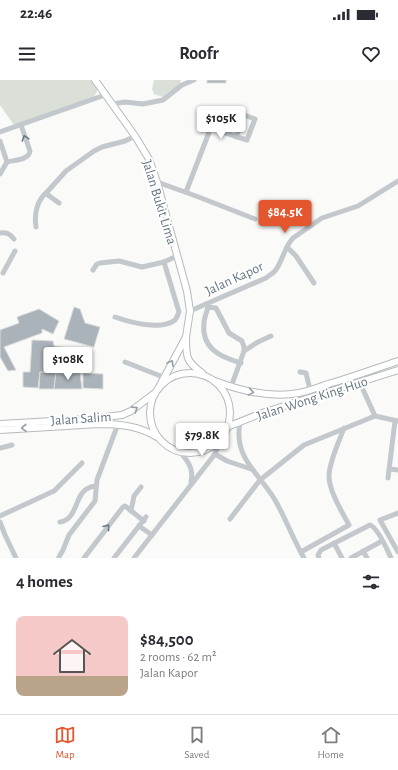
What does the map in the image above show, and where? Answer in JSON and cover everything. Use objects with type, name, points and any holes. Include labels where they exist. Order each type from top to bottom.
[{"type":"main road","name":"Jalan Bukit Lima","points":[[95,80],[135,136],[148,159],[157,182],[183,274],[190,311],[186,337]]},
{"type":"main road","points":[[186,337],[186,351],[191,365],[214,381],[223,390],[228,402],[230,415],[227,427],[216,443],[208,448],[194,452],[180,452],[168,446],[159,438],[153,428],[150,416],[151,404],[163,377],[186,337]]},
{"type":"main road","name":"Jalan Wong King Huo","points":[[214,381],[256,393],[299,393],[398,361]]},
{"type":"main road","name":"Jalan Wong King Huo","points":[[227,427],[262,413],[398,370]]},
{"type":"main road","points":[[157,391],[165,381],[179,374],[195,373],[205,376]]},
{"type":"main road","name":"Jalan Salim","points":[[0,424],[88,419],[122,415],[132,411],[157,391]]},
{"type":"main road","name":"Jalan Salim","points":[[0,430],[118,424],[138,428],[159,438]]},
{"type":"street","points":[[112,104],[124,102],[143,104],[162,100],[182,83],[194,80]]},
{"type":"street","points":[[0,132],[21,126],[105,95]]},
{"type":"street","points":[[186,192],[212,128],[218,109]]},
{"type":"street","points":[[212,128],[236,137],[247,140],[255,119],[244,115],[236,137]]},
{"type":"street","points":[[0,174],[7,162],[27,157],[30,154],[21,126]]},
{"type":"street","points":[[36,226],[37,206],[41,198],[66,171],[94,150],[102,146],[125,141],[135,136]]},
{"type":"street","points":[[0,141],[7,162]]},
{"type":"street","name":"Jalan Kapor","points":[[190,311],[208,306],[266,278],[274,272],[293,238],[322,218],[358,206],[398,181]]},
{"type":"street","points":[[157,182],[255,219]]},
{"type":"street","points":[[47,192],[48,195],[59,203]]},
{"type":"street","points":[[0,233],[6,232],[14,239]]},
{"type":"street","points":[[287,247],[296,256],[314,283]]},
{"type":"street","points":[[3,273],[15,251]]},
{"type":"street","points":[[93,270],[97,264],[119,261],[142,268],[164,262],[177,256]]},
{"type":"street","points":[[114,317],[133,324],[164,325],[175,320],[179,312],[164,262]]},
{"type":"street","points":[[231,387],[241,363],[244,347],[242,340],[229,333],[216,308],[208,306],[204,322],[205,336],[210,348],[221,355],[241,363]]},
{"type":"street","points":[[244,351],[271,336]]},
{"type":"street","points":[[125,362],[163,377]]},
{"type":"street","points":[[300,372],[306,373],[310,390]]},
{"type":"street","points":[[360,382],[376,416]]},
{"type":"street","points":[[230,519],[260,480],[304,445],[376,416],[397,421],[388,478]]},
{"type":"street","points":[[240,423],[238,439],[240,448],[251,470],[274,498],[304,558]]},
{"type":"street","points":[[59,557],[69,535],[95,501],[95,486],[118,424]]},
{"type":"street","points":[[301,552],[349,525],[330,485],[329,476],[331,465],[344,428]]},
{"type":"street","points":[[134,558],[215,454],[222,436]]},
{"type":"street","points":[[0,448],[12,445]]},
{"type":"street","points":[[180,452],[190,462],[192,477],[191,483]]},
{"type":"street","points":[[215,454],[227,461],[251,470]]},
{"type":"street","points":[[0,516],[54,491],[82,463]]},
{"type":"street","points":[[390,469],[398,470]]},
{"type":"street","points":[[60,522],[66,521],[76,507],[83,491],[89,487],[95,486]]},
{"type":"street","points":[[131,511],[132,500],[141,487]]},
{"type":"street","points":[[84,558],[122,507],[125,506],[145,519],[114,558]]},
{"type":"street","points":[[398,513],[380,520],[398,552]]},
{"type":"street","points":[[0,522],[14,557]]},
{"type":"street","points":[[319,558],[318,555],[321,550],[370,525],[374,526],[391,558]]},
{"type":"street","points":[[139,526],[152,535]]},
{"type":"street","points":[[351,558],[382,541]]},
{"type":"street","points":[[334,543],[342,558]]},
{"type":"street","points":[[363,551],[367,558]]},
{"type":"shaded area","points":[[0,80],[92,80],[98,89],[94,97],[14,125],[0,105]]},
{"type":"shaded area","points":[[154,80],[181,80],[180,84],[163,97],[154,94],[152,89]]},
{"type":"building","points":[[207,80],[226,80],[226,83],[207,83]]},
{"type":"building","points":[[74,307],[80,309],[85,323],[100,327],[94,347],[64,339]]},
{"type":"building","points":[[39,309],[59,321],[53,334],[42,329],[42,333],[4,347],[16,370],[8,371],[0,357],[0,330],[19,323],[17,317]]},
{"type":"building","points":[[32,340],[53,341],[54,346],[69,348],[69,353],[75,353],[76,365],[79,365],[80,373],[40,372],[38,388],[23,387],[23,372],[30,372]]},
{"type":"building","points":[[40,372],[56,373],[54,389],[39,389]]},
{"type":"building","points":[[56,373],[80,373],[82,389],[54,389]]},
{"type":"building","points":[[83,373],[103,374],[103,389],[83,388]]}]
